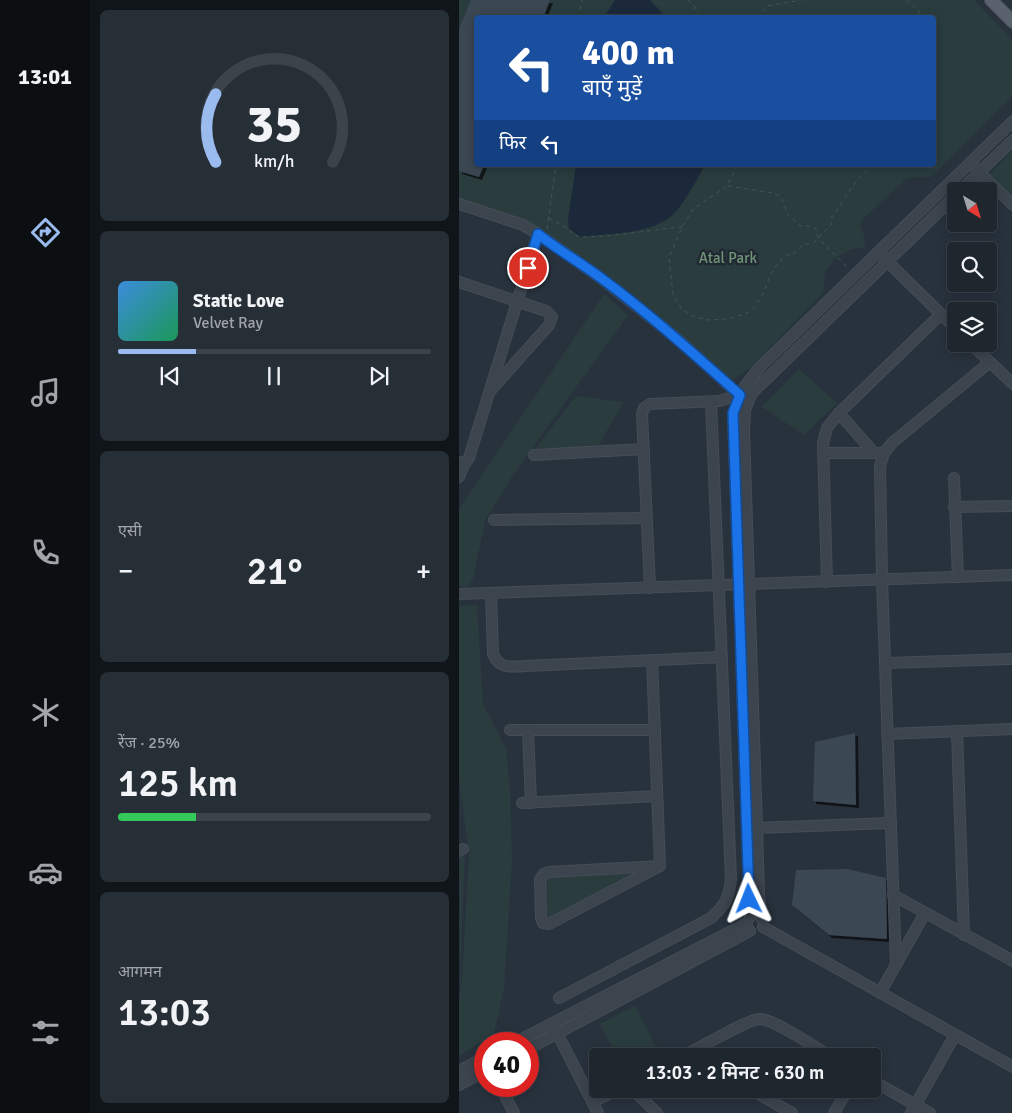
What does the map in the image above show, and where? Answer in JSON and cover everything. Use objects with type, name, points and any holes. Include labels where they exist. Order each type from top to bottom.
[{"type":"main road","points":[[991,0],[1012,22]]},
{"type":"street","points":[[947,204],[752,393],[745,410],[744,432],[751,656],[752,828],[749,924],[757,932],[762,923],[752,828],[740,656],[733,413],[740,395],[759,368],[1012,121]]},
{"type":"street","points":[[969,182],[1012,140]]},
{"type":"street","points":[[969,163],[1012,205]]},
{"type":"street","points":[[459,204],[523,225],[542,237],[602,279],[674,336],[748,402]]},
{"type":"street","points":[[459,477],[462,462],[469,458],[517,302],[542,237]]},
{"type":"street","points":[[878,252],[947,320]]},
{"type":"street","points":[[459,282],[546,311],[552,317],[551,321],[490,392]]},
{"type":"street","points":[[827,582],[823,443],[827,428],[839,413],[941,314]]},
{"type":"street","points":[[979,352],[1012,384]]},
{"type":"street","points":[[823,453],[879,453],[990,362]]},
{"type":"street","points":[[650,588],[643,449],[642,414],[644,408],[650,404],[711,402],[740,395]]},
{"type":"street","points":[[559,998],[711,918],[723,908],[729,895],[731,879],[711,402]]},
{"type":"street","points":[[839,413],[879,453],[881,466],[882,580],[896,966]]},
{"type":"street","points":[[534,455],[643,449]]},
{"type":"street","points":[[954,478],[958,577]]},
{"type":"street","points":[[954,507],[1012,506]]},
{"type":"street","points":[[494,520],[647,518]]},
{"type":"street","points":[[459,594],[1012,575]]},
{"type":"street","points":[[491,593],[493,654],[495,661],[501,665],[526,666],[722,657]]},
{"type":"street","points":[[740,656],[751,656]]},
{"type":"street","points":[[885,663],[1012,659]]},
{"type":"street","points":[[652,660],[660,866]]},
{"type":"street","points":[[887,734],[1012,729]]},
{"type":"street","points":[[510,730],[655,730]]},
{"type":"street","points":[[528,730],[526,803],[657,796]]},
{"type":"street","points":[[957,731],[964,935]]},
{"type":"street","points":[[752,828],[891,823]]},
{"type":"street","points":[[660,866],[549,924],[543,923],[541,918],[540,879],[544,874],[549,872],[660,866]]},
{"type":"street","points":[[893,895],[1012,961]]},
{"type":"street","points":[[880,993],[925,913]]},
{"type":"street","points":[[539,1043],[749,924],[756,915],[762,923],[880,993],[1012,1067]]},
{"type":"street","points":[[534,1032],[749,924]]},
{"type":"street","points":[[702,1048],[745,1024],[759,1019],[772,1022],[816,1048]]},
{"type":"street","points":[[551,1023],[598,1113]]},
{"type":"street","points":[[913,1109],[955,1035]]},
{"type":"street","points":[[459,1071],[474,1063]]},
{"type":"street","points":[[459,1085],[474,1077]]},
{"type":"street","points":[[881,1087],[913,1109],[930,1113]]},
{"type":"street","points":[[506,1097],[514,1113]]},
{"type":"street","points":[[592,1102],[600,1098]]},
{"type":"street","points":[[641,1098],[657,1113]]},
{"type":"street","points":[[766,1098],[792,1113]]},
{"type":"street","points":[[834,1113],[843,1098]]},
{"type":"path","points":[[580,15],[582,0]]},
{"type":"path","points":[[688,0],[693,4],[699,15]]},
{"type":"path","points":[[760,15],[767,6],[801,0]]},
{"type":"path","points":[[906,0],[917,9],[920,15]]},
{"type":"path","points":[[542,237],[549,218],[556,167]]},
{"type":"path","points":[[736,167],[727,186],[693,209],[682,227],[669,258],[673,294],[681,308],[693,316],[707,320],[728,319],[745,314],[753,309],[763,294],[771,274],[778,263],[785,255],[793,254],[804,244],[811,244],[831,225],[832,217],[857,180],[871,167]]},
{"type":"path","points":[[727,186],[773,193],[781,198],[788,215],[801,226],[816,229],[818,238],[855,274]]},
{"type":"path","points":[[549,218],[579,237],[627,234],[653,229],[682,227]]},
{"type":"green space","name":"Atal Park","points":[[459,0],[974,0],[1012,39],[1012,97],[931,177],[907,178],[860,222],[865,240],[864,248],[851,249],[835,259],[825,271],[823,293],[749,369],[733,380],[541,229],[459,200]]},
{"type":"green space","points":[[1012,151],[1012,197],[990,174]]},
{"type":"green space","points":[[604,294],[628,315],[513,475],[485,521],[473,579],[467,589],[459,585],[459,509]]},
{"type":"green space","points":[[799,369],[837,403],[804,435],[762,407]]},
{"type":"green space","points":[[576,396],[624,402],[596,449],[536,448]]},
{"type":"green space","points":[[477,605],[483,704],[506,748],[510,789],[512,860],[504,988],[494,1032],[474,1032],[474,1047],[459,1056],[459,999],[462,979],[469,853],[459,779],[459,606]]},
{"type":"green space","points":[[465,855],[460,976],[459,858]]},
{"type":"green space","points":[[645,871],[545,921],[545,877]]},
{"type":"green space","points":[[635,1006],[657,1048],[613,1048],[600,1024]]},
{"type":"water","points":[[615,0],[650,0],[664,15],[605,15]]},
{"type":"water","points":[[576,167],[704,167],[680,207],[661,223],[639,230],[580,237],[569,229],[568,219]]},
{"type":"building","points":[[471,0],[550,0],[544,15],[474,15],[474,167],[483,167],[479,177],[459,171],[459,29]]},
{"type":"building","points":[[855,733],[856,805],[813,801],[815,742]]},
{"type":"building","points":[[847,869],[886,878],[887,939],[829,935],[792,905],[796,870]]},
{"type":"route","points":[[528,268],[538,234],[602,279],[674,336],[740,395],[733,413],[749,899]]}]
